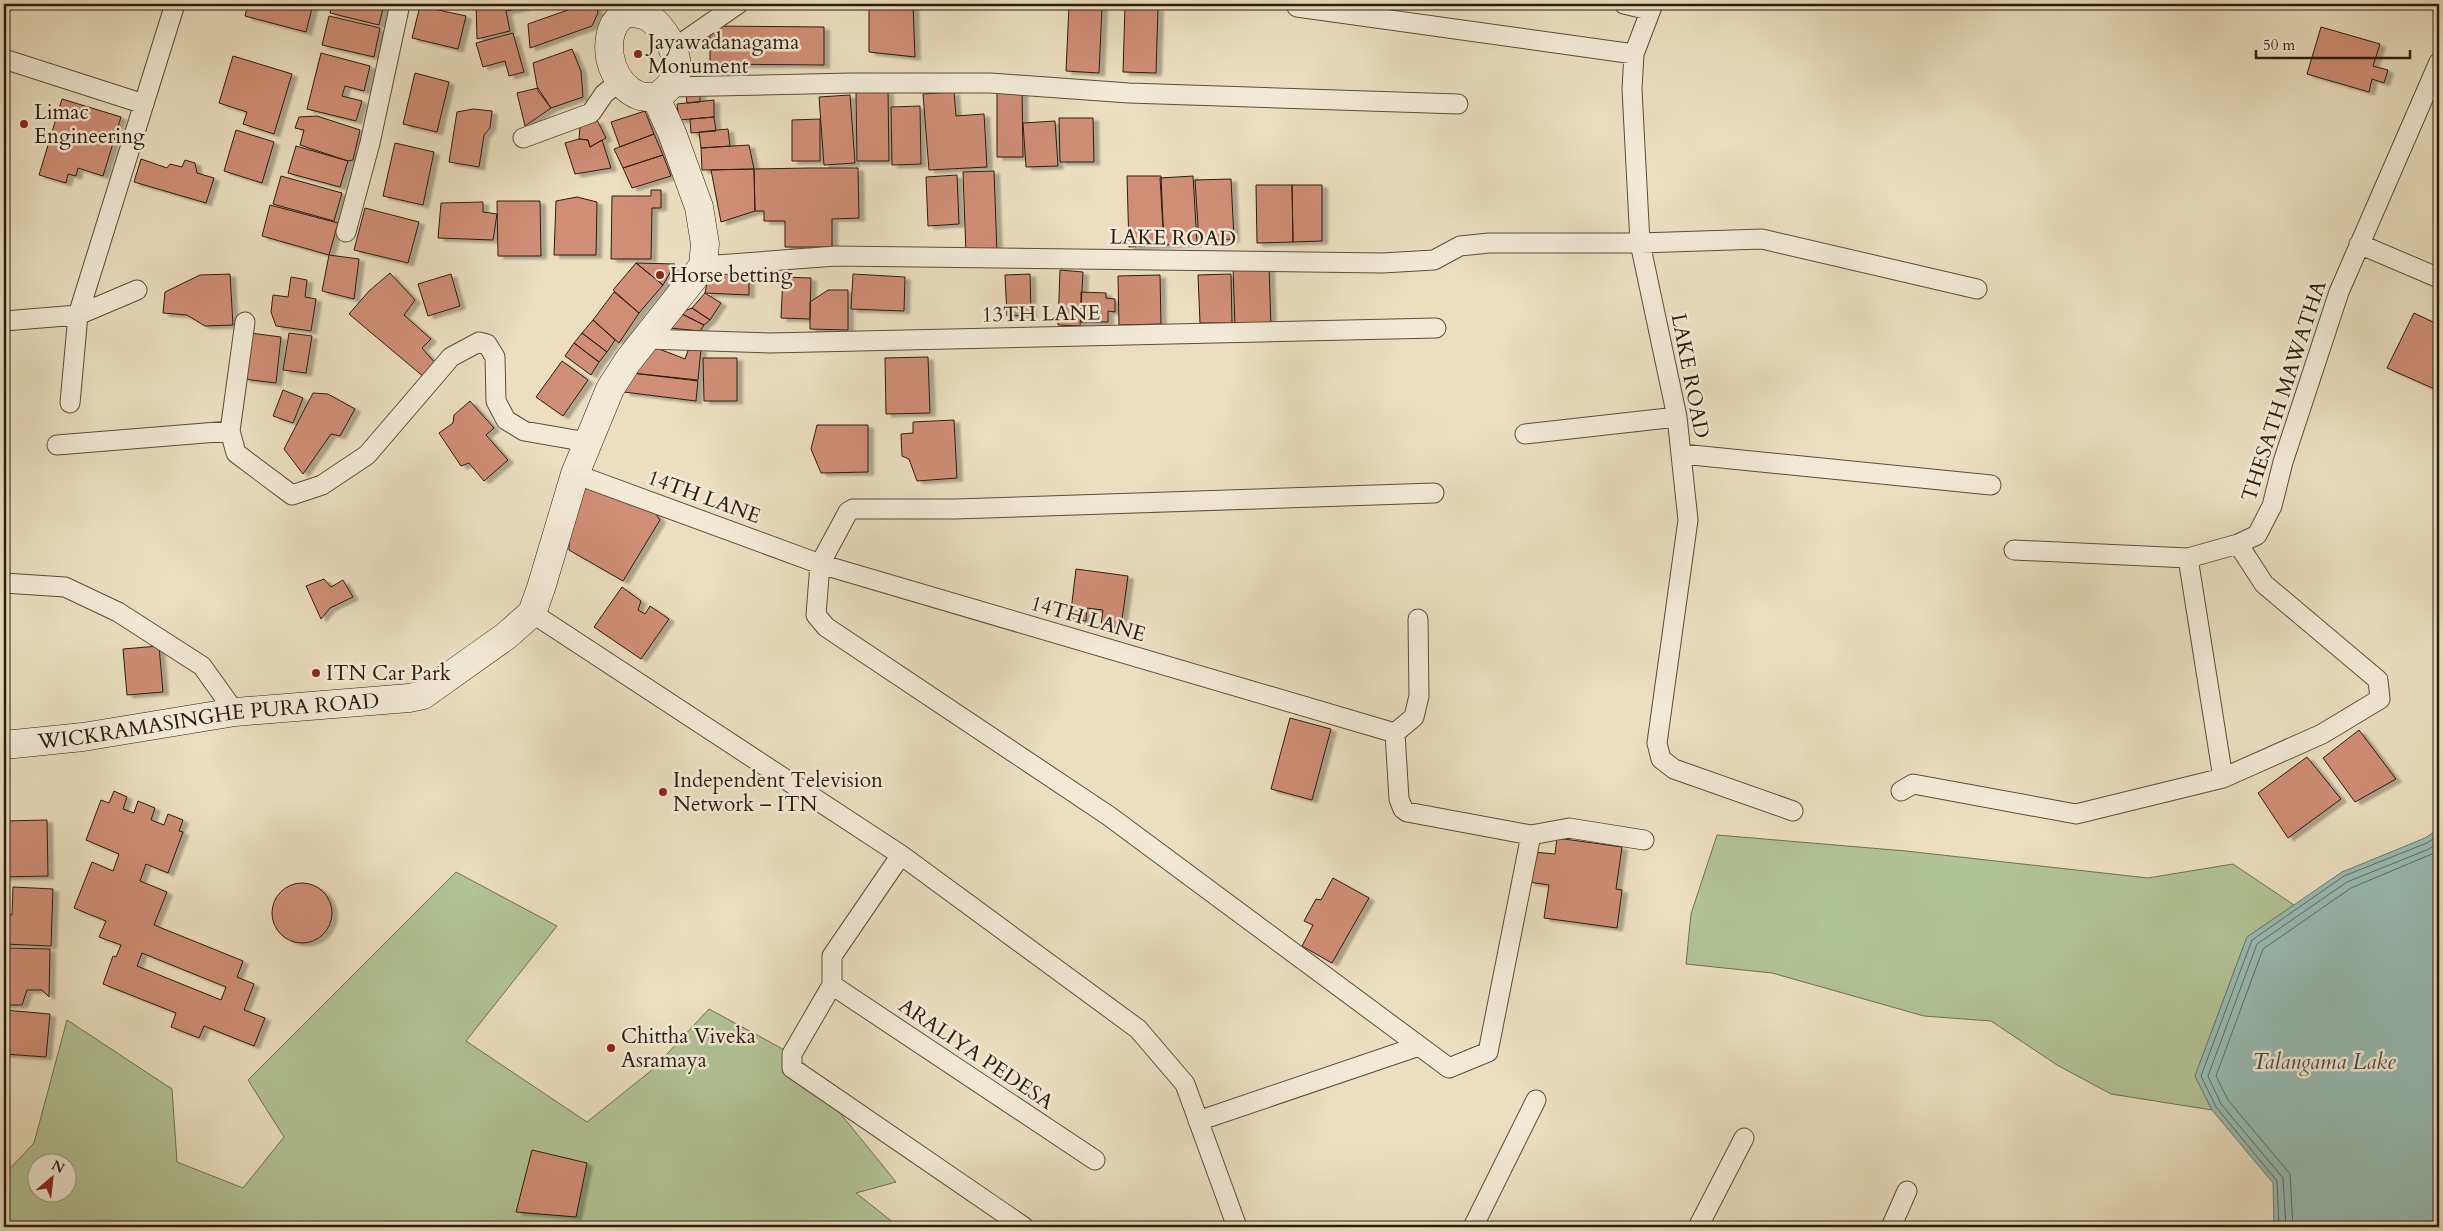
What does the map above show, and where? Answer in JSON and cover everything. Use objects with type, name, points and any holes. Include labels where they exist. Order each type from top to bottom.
[{"type":"street","points":[[70,403],[78,315],[176,4]]},
{"type":"street","points":[[346,232],[370,143],[400,4]]},
{"type":"street","points":[[673,50],[738,4]]},
{"type":"street","points":[[1624,4],[1651,7]]},
{"type":"street","points":[[1297,7],[1634,54]]},
{"type":"street","name":"LAKE ROAD","points":[[1651,7],[1634,54],[1632,88],[1640,243],[1677,417],[1688,520],[1657,743],[1661,759],[1674,769],[1793,811]]},
{"type":"street","points":[[703,266],[705,244],[699,207],[672,133],[663,92],[677,71],[673,50],[663,32],[648,17],[624,8],[614,24],[609,54],[613,70],[620,81],[640,96],[663,92],[852,83],[990,83],[1129,93],[1458,104]]},
{"type":"street","points":[[4,59],[144,104]]},
{"type":"street","name":"THESATH MAWATHA","points":[[2014,550],[2188,558],[2238,544],[2257,535],[2272,506],[2283,462],[2339,292],[2439,62]]},
{"type":"street","points":[[523,138],[591,113],[604,94],[620,81]]},
{"type":"street","points":[[1640,243],[1762,239],[1977,289]]},
{"type":"street","name":"LAKE ROAD","points":[[703,266],[836,256],[1382,263],[1434,260],[1460,246],[1489,243],[1640,243]]},
{"type":"street","points":[[2359,244],[2439,278]]},
{"type":"street","name":"WICKRAMASINGHE PURA ROAD","points":[[4,745],[83,737],[235,712],[410,698],[424,695],[506,636],[532,613],[586,442],[610,389],[703,266]]},
{"type":"street","points":[[4,321],[78,315],[137,290]]},
{"type":"street","points":[[245,322],[230,431],[236,453],[292,495],[322,485],[367,455],[452,357],[479,342],[487,344],[495,356],[496,401],[506,420],[524,431],[586,442]]},
{"type":"street","name":"13TH LANE","points":[[646,339],[769,343],[1436,328]]},
{"type":"street","points":[[1525,434],[1677,417]]},
{"type":"street","points":[[57,445],[230,431]]},
{"type":"street","points":[[1682,454],[1991,485]]},
{"type":"street","name":"14TH LANE","points":[[575,474],[820,564],[1395,734]]},
{"type":"street","points":[[1434,493],[965,509],[853,509],[848,512],[820,564],[816,615],[826,627],[1109,816],[1449,1068],[1488,1052],[1531,835]]},
{"type":"street","points":[[1901,791],[1913,784],[2076,814],[2223,778],[2322,734],[2380,699],[2378,680],[2264,584],[2238,544]]},
{"type":"street","points":[[2188,558],[2223,778]]},
{"type":"street","points":[[4,583],[65,587],[118,612],[202,666],[235,712]]},
{"type":"street","points":[[532,613],[901,855],[1138,1029],[1184,1084],[1237,1227]]},
{"type":"street","points":[[1418,619],[1419,696],[1414,717],[1395,734],[1399,800],[1402,808],[1407,812],[1531,835],[1569,828],[1644,840]]},
{"type":"street","points":[[901,855],[832,956],[832,985],[792,1054],[792,1068],[1024,1227]]},
{"type":"street","name":"ARALIYA PEDESA","points":[[832,985],[1095,1160]]},
{"type":"street","points":[[1198,1121],[1419,1046]]},
{"type":"street","points":[[1473,1227],[1536,1100]]},
{"type":"street","points":[[1698,1227],[1744,1138]]},
{"type":"street","points":[[1890,1227],[1907,1191]]},
{"type":"green space","points":[[1717,835],[1906,851],[2148,878],[2233,864],[2294,905],[2247,937],[2195,1076],[2212,1110],[2111,1094],[2057,1065],[1991,1021],[1924,1016],[1772,973],[1686,964],[1691,914]]},
{"type":"green space","points":[[456,872],[557,926],[466,1041],[587,1122],[652,1070],[709,1009],[792,1054],[896,1182],[856,1193],[899,1227],[4,1227],[4,1175],[34,1143],[67,1020],[172,1089],[177,1162],[243,1188],[284,1137],[248,1080]]},
{"type":"water","name":"Talangama Lake","points":[[2439,829],[2439,1227],[2274,1227],[2273,1183],[2212,1110],[2195,1076],[2247,937],[2342,872],[2425,838]]},
{"type":"building","points":[[248,4],[313,4],[306,32],[245,16]]},
{"type":"building","points":[[332,4],[384,4],[379,25],[330,13]]},
{"type":"building","points":[[476,4],[524,4],[525,7],[506,11],[510,31],[477,39]]},
{"type":"building","points":[[585,4],[596,4],[598,13],[592,26],[530,48],[528,24]]},
{"type":"building","points":[[869,4],[913,4],[915,57],[869,52]]},
{"type":"building","points":[[420,6],[466,16],[458,49],[412,38]]},
{"type":"building","points":[[1069,6],[1102,7],[1099,73],[1066,71]]},
{"type":"building","points":[[1125,6],[1158,8],[1156,73],[1123,72]]},
{"type":"building","points":[[329,16],[380,28],[374,57],[322,45]]},
{"type":"building","points":[[710,26],[824,27],[824,65],[710,64]]},
{"type":"building","points":[[2321,27],[2380,44],[2373,66],[2388,70],[2384,83],[2372,79],[2369,92],[2307,74]]},
{"type":"building","points":[[513,33],[524,72],[509,76],[505,61],[483,67],[476,43]]},
{"type":"building","points":[[572,49],[581,71],[583,97],[551,108],[538,91],[533,63]]},
{"type":"building","points":[[321,53],[370,66],[364,91],[345,86],[342,96],[362,101],[356,121],[307,109]]},
{"type":"building","points":[[233,56],[292,74],[274,134],[243,124],[247,112],[219,103]]},
{"type":"building","points":[[415,73],[449,82],[437,132],[403,124]]},
{"type":"building","points":[[538,88],[551,108],[525,126],[517,93]]},
{"type":"building","points":[[997,90],[1022,90],[1023,157],[997,157]]},
{"type":"building","points":[[856,91],[888,91],[889,161],[857,161]]},
{"type":"building","points":[[954,92],[956,116],[984,114],[987,167],[929,170],[923,94]]},
{"type":"building","points":[[700,93],[700,102],[687,103],[686,94]]},
{"type":"building","points":[[850,95],[855,163],[824,165],[819,97]]},
{"type":"building","points":[[62,99],[121,117],[103,176],[78,168],[76,176],[68,174],[66,183],[39,175]]},
{"type":"building","points":[[714,100],[714,117],[679,120],[677,104]]},
{"type":"building","points":[[920,106],[921,164],[892,165],[891,107]]},
{"type":"building","points":[[473,109],[492,111],[490,128],[484,135],[479,167],[449,162],[457,112]]},
{"type":"building","points":[[645,111],[654,134],[620,147],[611,122]]},
{"type":"building","points":[[317,116],[360,130],[353,160],[348,161],[300,145],[304,130],[295,128],[299,117]]},
{"type":"building","points":[[714,117],[716,131],[691,133],[690,119]]},
{"type":"building","points":[[1059,118],[1093,118],[1094,162],[1060,162]]},
{"type":"building","points":[[820,119],[820,161],[792,161],[792,120]]},
{"type":"building","points":[[597,120],[606,138],[590,147],[588,140],[579,139],[580,127]]},
{"type":"building","points":[[1055,121],[1058,166],[1026,167],[1023,123]]},
{"type":"building","points":[[728,129],[730,146],[701,148],[699,132]]},
{"type":"building","points":[[236,130],[274,142],[262,183],[224,171]]},
{"type":"building","points":[[654,134],[663,155],[623,168],[614,149]]},
{"type":"building","points":[[579,139],[588,140],[590,147],[602,140],[611,168],[575,174],[565,143]]},
{"type":"building","points":[[395,143],[434,152],[423,205],[383,196]]},
{"type":"building","points":[[749,145],[754,169],[702,170],[701,148]]},
{"type":"building","points":[[296,146],[348,161],[340,187],[288,173]]},
{"type":"building","points":[[663,155],[671,176],[632,188],[623,168]]},
{"type":"building","points":[[141,159],[167,168],[170,164],[182,167],[185,160],[195,163],[197,173],[214,178],[206,203],[134,182]]},
{"type":"building","points":[[858,168],[859,218],[832,219],[832,247],[785,247],[785,221],[764,221],[764,211],[755,211],[754,169]]},
{"type":"building","points":[[754,169],[755,211],[721,222],[711,170]]},
{"type":"building","points":[[994,171],[997,253],[966,254],[963,172]]},
{"type":"building","points":[[957,175],[959,224],[928,226],[926,177]]},
{"type":"building","points":[[281,176],[342,193],[334,221],[273,204]]},
{"type":"building","points":[[1127,176],[1161,176],[1164,245],[1129,247]]},
{"type":"building","points":[[1193,176],[1197,243],[1164,245],[1160,178]]},
{"type":"building","points":[[1231,179],[1234,239],[1199,241],[1195,180]]},
{"type":"building","points":[[1256,185],[1292,185],[1293,242],[1257,243]]},
{"type":"building","points":[[1292,185],[1322,185],[1322,241],[1293,242]]},
{"type":"building","points":[[651,190],[661,190],[661,208],[652,208],[651,259],[611,259],[612,196],[651,196]]},
{"type":"building","points":[[577,197],[597,202],[596,255],[554,255],[556,201]]},
{"type":"building","points":[[497,201],[540,201],[541,256],[498,256]]},
{"type":"building","points":[[483,202],[483,212],[497,214],[493,240],[438,238],[441,203]]},
{"type":"building","points":[[270,205],[338,223],[329,255],[262,236]]},
{"type":"building","points":[[365,208],[419,222],[408,263],[354,250]]},
{"type":"building","points":[[329,255],[359,259],[354,299],[322,291]]},
{"type":"building","points":[[636,263],[663,285],[639,313],[613,290]]},
{"type":"building","name":"Horse betting","points":[[636,263],[675,264],[663,285]]},
{"type":"building","points":[[1269,266],[1271,327],[1235,327],[1233,267]]},
{"type":"building","points":[[1060,270],[1083,272],[1080,326],[1058,325]]},
{"type":"building","points":[[709,272],[749,272],[749,295],[705,293]]},
{"type":"building","points":[[390,273],[415,300],[404,315],[431,339],[422,348],[436,364],[425,378],[349,314],[369,291]]},
{"type":"building","points":[[230,274],[233,325],[205,326],[187,315],[163,313],[165,292],[200,275]]},
{"type":"building","points":[[451,274],[460,306],[428,316],[418,284]]},
{"type":"building","points":[[853,274],[905,277],[904,311],[851,309]]},
{"type":"building","points":[[1030,274],[1031,315],[1007,316],[1005,275]]},
{"type":"building","points":[[1231,274],[1232,323],[1200,323],[1198,275]]},
{"type":"building","points":[[1160,275],[1161,324],[1119,325],[1118,276]]},
{"type":"building","points":[[291,277],[307,280],[305,297],[316,299],[311,331],[276,326],[271,312],[273,295],[288,297]]},
{"type":"building","points":[[783,277],[811,278],[810,319],[781,318]]},
{"type":"building","points":[[828,290],[848,290],[848,330],[810,329],[810,302]]},
{"type":"building","points":[[614,292],[639,313],[619,343],[593,320]]},
{"type":"building","points":[[1081,292],[1106,293],[1106,298],[1115,299],[1115,312],[1108,311],[1108,322],[1081,322]]},
{"type":"building","points":[[705,293],[721,303],[710,320],[692,308]]},
{"type":"building","points":[[692,308],[710,320],[704,325],[680,313]]},
{"type":"building","points":[[680,313],[704,325],[700,331],[670,328]]},
{"type":"building","points":[[2414,313],[2439,325],[2439,391],[2387,368]]},
{"type":"building","points":[[593,320],[615,340],[607,352],[582,333]]},
{"type":"building","points":[[250,333],[281,337],[276,383],[244,379]]},
{"type":"building","points":[[289,333],[312,336],[306,373],[283,370]]},
{"type":"building","points":[[582,333],[607,352],[599,362],[574,343]]},
{"type":"building","points":[[574,343],[599,362],[591,375],[565,356]]},
{"type":"building","points":[[654,347],[685,359],[689,348],[701,349],[698,380],[632,373]]},
{"type":"building","points":[[928,357],[930,413],[886,414],[885,358]]},
{"type":"building","points":[[703,358],[737,358],[737,401],[704,401]]},
{"type":"building","points":[[562,361],[588,380],[563,416],[536,397]]},
{"type":"building","points":[[632,373],[698,381],[696,401],[624,392]]},
{"type":"building","points":[[283,390],[303,398],[293,423],[273,416]]},
{"type":"building","points":[[313,393],[328,394],[355,409],[340,436],[331,434],[303,474],[284,449]]},
{"type":"building","points":[[470,401],[494,428],[486,435],[508,460],[484,481],[469,463],[461,466],[439,433],[453,423],[454,415]]},
{"type":"building","points":[[954,420],[957,478],[917,481],[909,459],[902,456],[901,434],[913,433],[913,422]]},
{"type":"building","points":[[817,425],[868,425],[868,472],[821,473],[811,449]]},
{"type":"building","points":[[588,479],[643,495],[660,520],[623,581],[569,550],[569,519]]},
{"type":"building","points":[[1076,569],[1128,576],[1121,627],[1101,625],[1103,610],[1087,608],[1086,621],[1070,619]]},
{"type":"building","points":[[324,579],[331,587],[343,580],[353,597],[330,608],[321,619],[306,586]]},
{"type":"building","points":[[622,587],[641,601],[638,610],[645,614],[650,606],[669,619],[641,659],[594,627]]},
{"type":"building","points":[[159,646],[163,692],[127,695],[123,649]]},
{"type":"building","points":[[1290,718],[1331,729],[1312,800],[1271,789]]},
{"type":"building","points":[[2359,730],[2396,779],[2355,802],[2323,758]]},
{"type":"building","points":[[2307,757],[2341,799],[2288,838],[2258,793]]},
{"type":"building","points":[[114,791],[127,797],[123,809],[134,813],[138,801],[155,808],[151,820],[164,825],[168,814],[183,820],[179,831],[183,832],[168,873],[146,864],[140,881],[167,892],[154,925],[243,961],[237,977],[254,984],[244,1010],[265,1018],[254,1046],[204,1026],[199,1038],[171,1027],[176,1013],[103,984],[113,956],[116,957],[121,945],[99,937],[106,921],[74,908],[92,862],[113,871],[119,854],[86,840],[101,800],[109,803]],"holes":[[[142,953],[226,987],[221,1000],[137,966]]]},
{"type":"building","points":[[47,820],[48,876],[4,877],[4,821]]},
{"type":"building","points":[[1557,838],[1622,847],[1616,889],[1622,890],[1617,928],[1544,918],[1549,885],[1529,882],[1533,852],[1555,854]]},
{"type":"building","points":[[1333,878],[1369,898],[1332,963],[1302,946],[1313,925],[1304,921],[1316,899],[1321,900]]},
{"type":"building","points":[[302,883],[318,888],[323,892],[327,897],[332,913],[327,929],[323,934],[318,938],[302,943],[286,938],[281,934],[277,929],[272,913],[277,897],[281,892],[286,888]]},
{"type":"building","points":[[13,887],[53,889],[51,946],[4,944],[4,914],[12,915]]},
{"type":"building","points":[[4,948],[50,949],[49,997],[42,990],[27,990],[22,1005],[4,1005]]},
{"type":"building","points":[[4,1010],[50,1014],[46,1057],[4,1054]]},
{"type":"building","points":[[532,1150],[587,1163],[576,1217],[516,1212]]},
{"type":"place","name":"Jayawadanagama Monument","points":[[638,54]]},
{"type":"place","name":"Limac Engineering","points":[[24,124]]},
{"type":"place","name":"Horse betting","points":[[660,275]]},
{"type":"place","name":"ITN Car Park","points":[[316,673]]},
{"type":"place","name":"Independent Television Network – ITN","points":[[663,792]]},
{"type":"place","name":"Chittha Viveka Asramaya","points":[[611,1048]]}]
